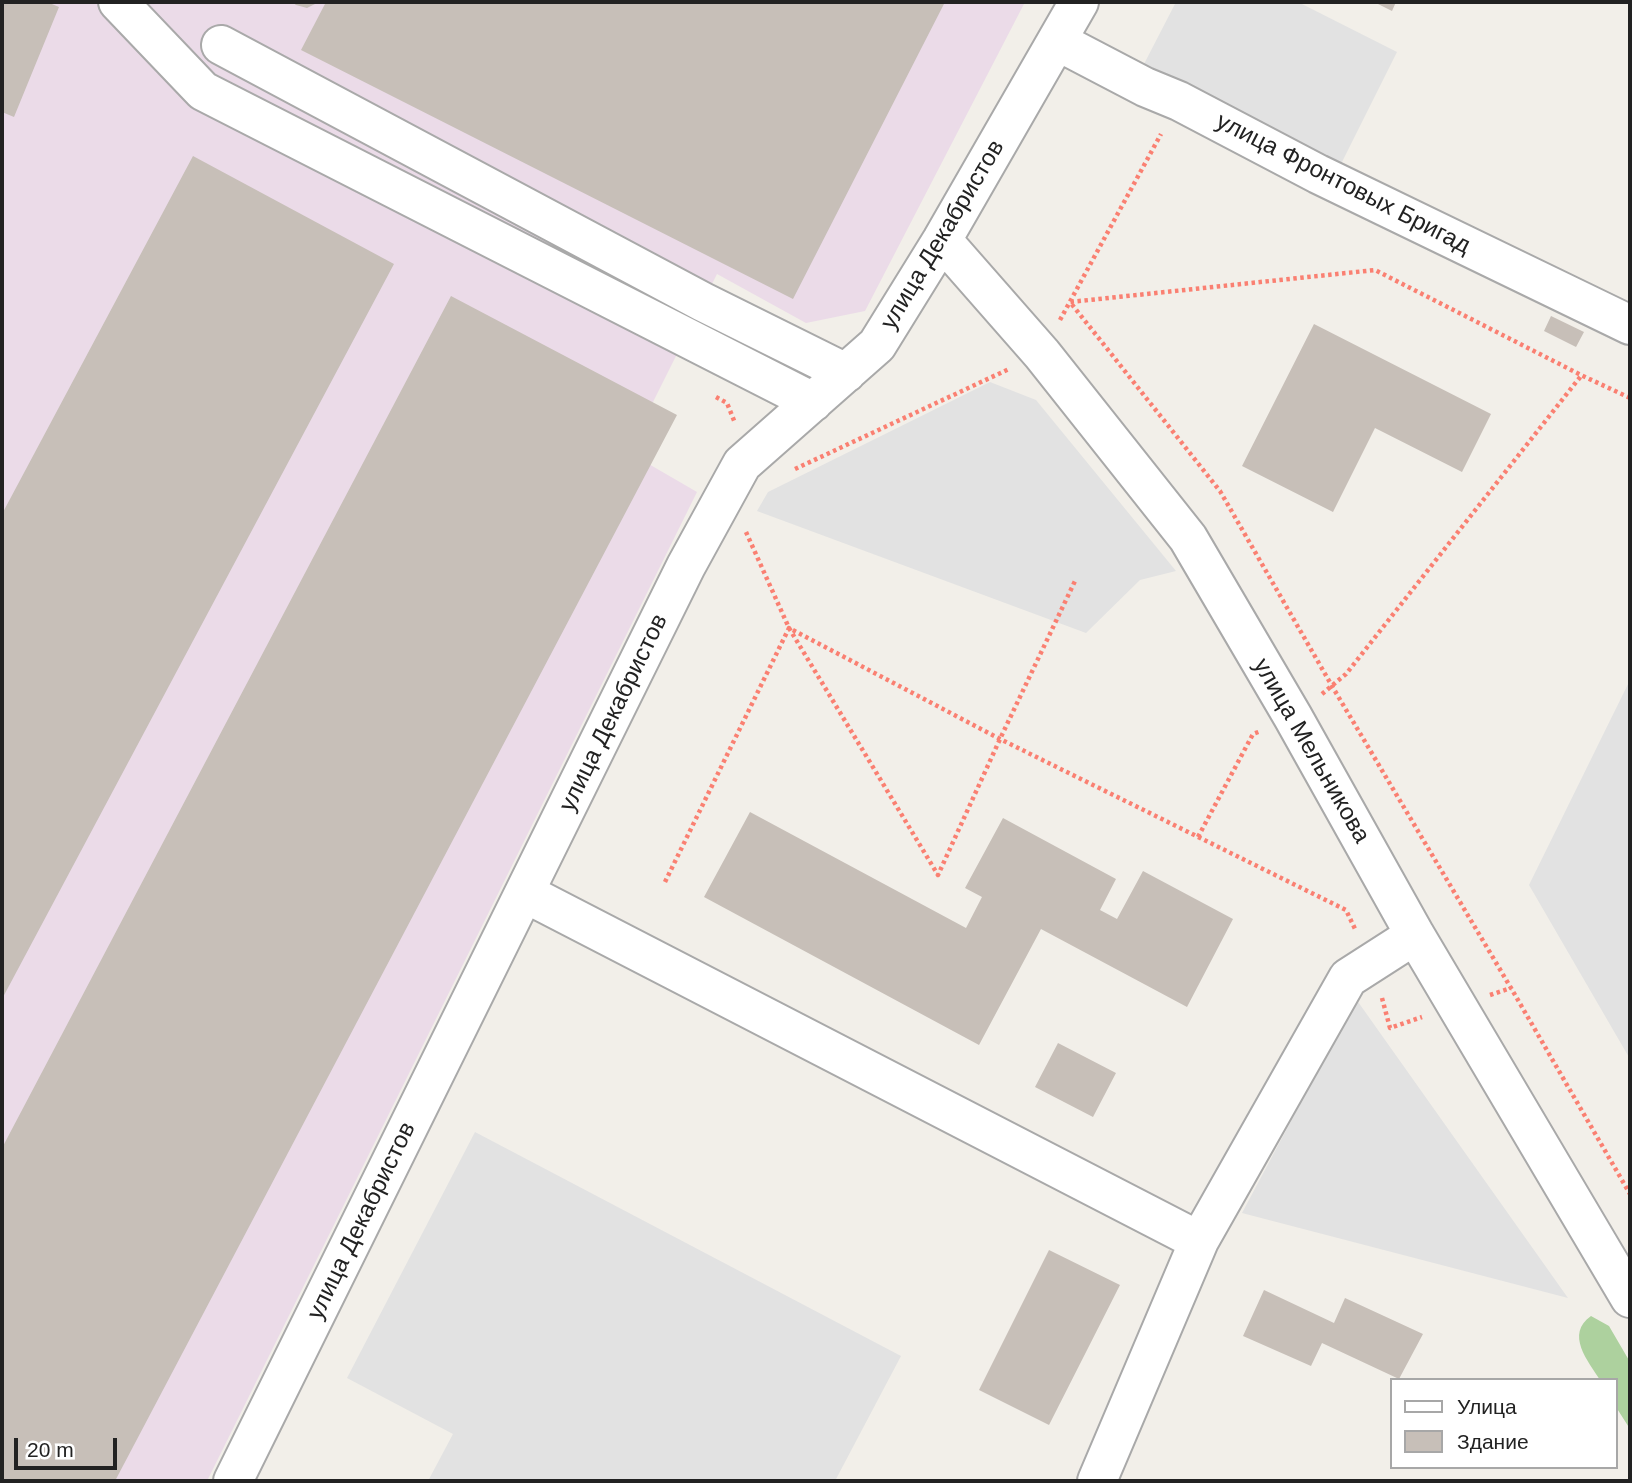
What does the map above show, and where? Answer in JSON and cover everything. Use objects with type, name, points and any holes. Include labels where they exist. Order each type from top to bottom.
[{"type":"street","points":[[118,2],[203,91],[813,402]]},
{"type":"street","name":"улица Декабристов","points":[[233,1481],[686,566],[742,464],[877,345],[942,240],[1079,2]]},
{"type":"street","name":"улица Фронтовых Бригад","points":[[1057,41],[1318,174],[1630,325]]},
{"type":"street","points":[[221,45],[703,302],[846,373]]},
{"type":"street","name":"улица Мельникова","points":[[942,240],[1042,354],[1188,538],[1293,717],[1415,935],[1630,1298]]},
{"type":"street","points":[[525,893],[1199,1241]]},
{"type":"street","points":[[1097,1481],[1199,1241],[1348,978],[1415,935]]},
{"type":"path","points":[[787,473],[1042,354],[1070,302],[1162,94]]},
{"type":"path","points":[[1070,302],[1375,270],[1630,398]]},
{"type":"path","points":[[1070,302],[1220,491],[1630,1194]]},
{"type":"path","points":[[1198,837],[1253,734],[1293,717],[1346,674],[1581,375]]},
{"type":"path","points":[[745,528],[789,628],[938,875],[1075,581]]},
{"type":"path","points":[[789,628],[1000,739],[1346,910],[1371,963],[1390,1028],[1511,988]]},
{"type":"path","points":[[666,882],[789,628]]},
{"type":"shaded area","points":[[2,2],[1025,2],[865,311],[806,323],[717,274],[628,452],[697,492],[207,1481],[2,1481]]},
{"type":"shaded area","points":[[1176,2],[1298,2],[1397,52],[1341,164],[1144,64]]},
{"type":"shaded area","points":[[990,382],[1036,400],[1176,571],[1140,580],[1086,633],[757,511],[768,492]]},
{"type":"shaded area","points":[[1630,680],[1630,1059],[1529,885]]},
{"type":"shaded area","points":[[1356,999],[1568,1298],[1242,1213]]},
{"type":"shaded area","points":[[475,1132],[901,1356],[835,1481],[428,1481],[453,1434],[347,1378]]},
{"type":"green space","points":[[1591,1316],[1609,1326],[1630,1362],[1630,1429],[1618,1410],[1618,1378],[1599,1378],[1581,1348],[1579,1339],[1583,1323]]},
{"type":"building","points":[[2,2],[47,2],[59,7],[14,117],[2,112]]},
{"type":"building","points":[[292,2],[319,2],[307,8]]},
{"type":"building","points":[[326,2],[945,2],[793,299],[301,50]]},
{"type":"building","points":[[1374,2],[1396,2],[1392,11]]},
{"type":"building","points":[[193,156],[394,264],[2,999],[2,514]]},
{"type":"building","points":[[451,296],[677,415],[115,1481],[2,1481],[2,1148]]},
{"type":"building","points":[[1551,316],[1584,332],[1576,347],[1544,331]]},
{"type":"building","points":[[1314,324],[1491,414],[1462,472],[1375,428],[1333,512],[1242,466]]},
{"type":"building","points":[[750,812],[966,928],[982,897],[965,888],[1003,818],[1116,879],[1100,910],[1117,919],[1143,871],[1233,919],[1187,1007],[1041,929],[979,1045],[704,897]]},
{"type":"building","points":[[1058,1043],[1116,1073],[1093,1117],[1035,1087]]},
{"type":"building","points":[[1049,1250],[1120,1285],[1049,1425],[979,1390]]},
{"type":"building","points":[[1264,1290],[1334,1323],[1345,1298],[1423,1334],[1400,1378],[1322,1343],[1311,1366],[1243,1336]]}]
